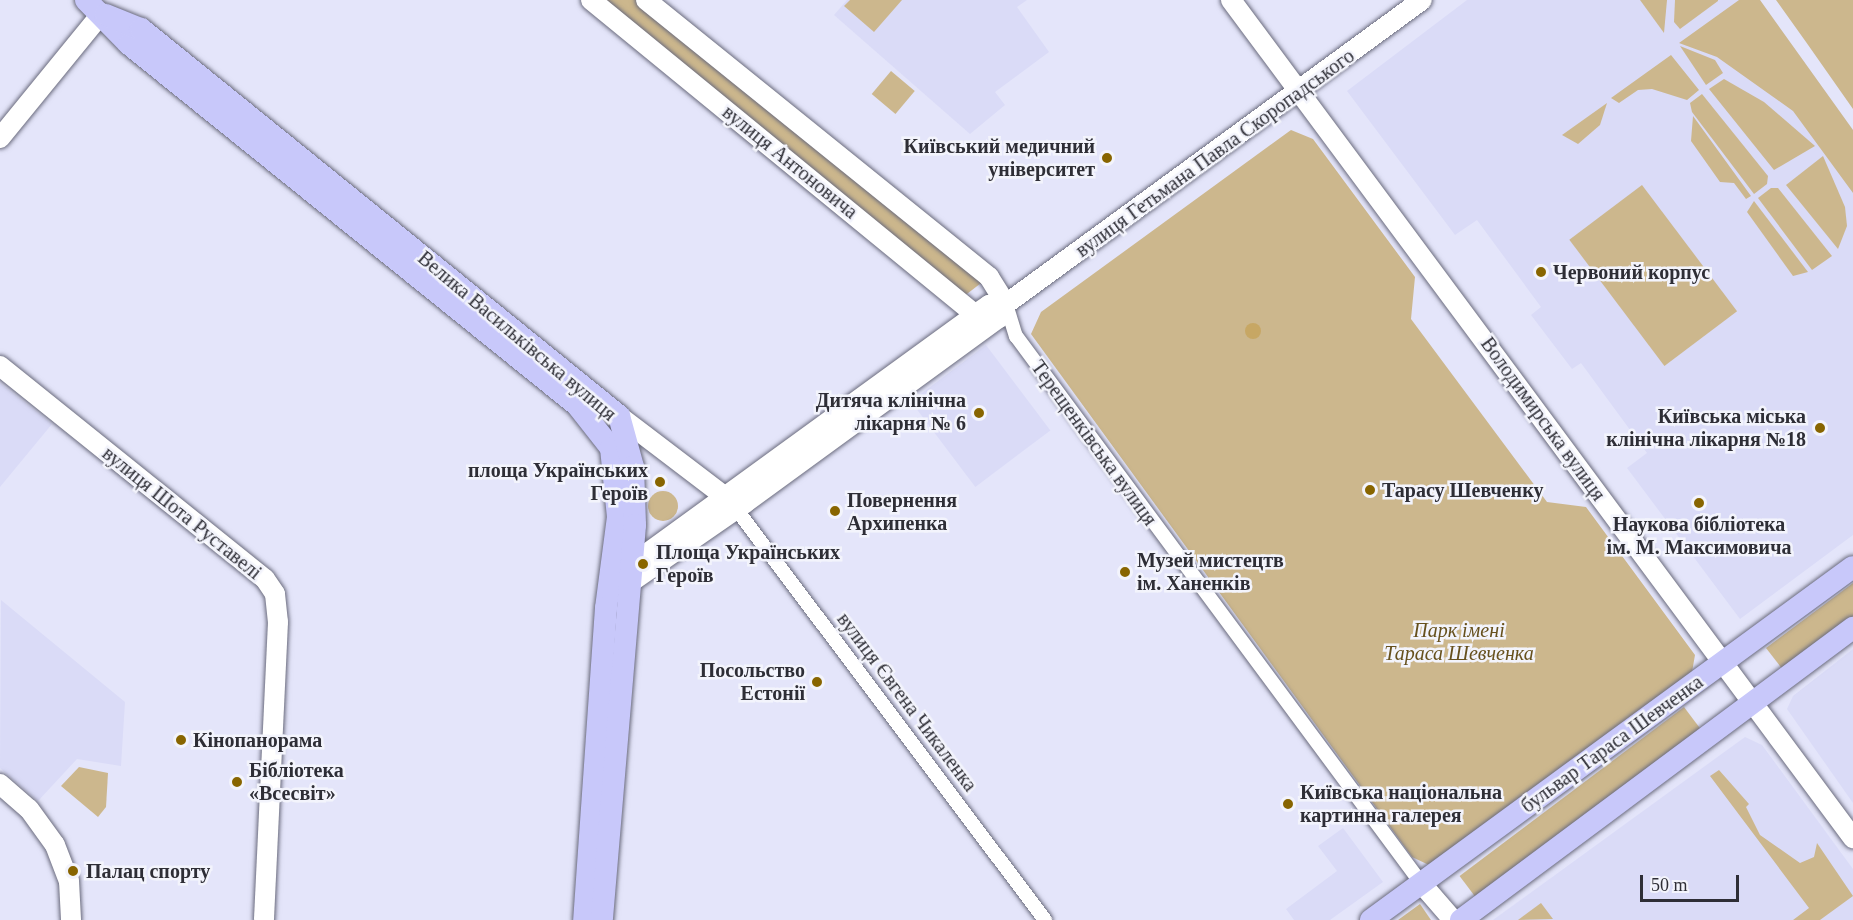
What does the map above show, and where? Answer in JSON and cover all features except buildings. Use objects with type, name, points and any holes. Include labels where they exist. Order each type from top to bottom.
[{"type":"main road","name":"вулиця Антоновича","points":[[591,0],[982,320]]},
{"type":"main road","name":"вулиця Антоновича","points":[[646,0],[988,278],[1006,304]]},
{"type":"main road","name":"Володимирська вулиця","points":[[1231,0],[1853,838]]},
{"type":"main road","name":"вулиця Гетьмана Павла Скоропадського","points":[[733,503],[982,320],[989,304],[1006,304],[1422,0]]},
{"type":"main road","points":[[0,138],[100,4]]},
{"type":"main road","name":"Велика Васильківська вулиця","points":[[100,4],[141,29],[619,416],[633,466],[623,576],[584,920]]},
{"type":"main road","name":"Велика Васильківська вулиця","points":[[100,4],[129,44],[594,423],[611,448],[618,487],[623,576],[602,920]]},
{"type":"main road","name":"вулиця Шота Руставелі","points":[[0,366],[265,579],[275,594],[278,622],[264,920]]},
{"type":"main road","points":[[619,416],[733,503],[623,576]]},
{"type":"main road","name":"бульвар Тараса Шевченка","points":[[1371,920],[1853,567]]},
{"type":"main road","points":[[1461,920],[1853,628]]},
{"type":"main road","points":[[0,784],[29,809],[55,845],[69,881],[71,920]]},
{"type":"main road","name":"Терещенківська вулиця","points":[[1421,883],[1453,920]]},
{"type":"street","name":"Терещенківська вулиця","points":[[1006,304],[1016,336],[1421,883]]},
{"type":"street","name":"вулиця Євгена Чикаленка","points":[[733,503],[1045,920]]},
{"type":"shaded area","points":[[847,0],[1027,0],[1017,7],[1049,52],[995,92],[1005,105],[970,134],[834,15]]},
{"type":"shaded area","points":[[1467,0],[1760,0],[1853,130],[1853,535],[1740,619],[1627,468],[1647,453],[1581,363],[1572,369],[1531,315],[1541,307],[1477,220],[1455,235],[1347,91]]},
{"type":"shaded area","points":[[1253,323],[1261,331],[1253,339],[1245,331]]},
{"type":"shaded area","name":"Дитяча клінічна лікарня № 6","points":[[986,345],[1050,430],[975,487],[911,402]]},
{"type":"shaded area","points":[[0,383],[52,424],[0,487]]},
{"type":"shaded area","points":[[1,600],[125,702],[121,766],[77,759],[38,801],[0,768]]},
{"type":"shaded area","points":[[1853,649],[1853,803],[1787,709],[1793,696]]},
{"type":"shaded area","points":[[1745,737],[1762,745],[1853,869],[1853,920],[1493,920]]},
{"type":"shaded area","points":[[1343,828],[1383,882],[1330,920],[1294,920],[1286,909],[1337,871],[1318,846]]},
{"type":"green space","points":[[591,0],[646,0],[989,277],[959,300]]},
{"type":"green space","points":[[850,0],[902,0],[874,32],[844,6]]},
{"type":"green space","points":[[1640,0],[1667,0],[1664,33]]},
{"type":"green space","points":[[1675,0],[1718,1],[1680,29],[1674,22]]},
{"type":"green space","points":[[1739,0],[1760,0],[1853,130],[1853,193],[1793,111],[1717,57],[1679,43]]},
{"type":"green space","points":[[1776,0],[1853,0],[1853,109],[1806,42]]},
{"type":"green space","points":[[1680,46],[1715,60],[1723,73],[1706,85]]},
{"type":"green space","points":[[1671,55],[1699,90],[1687,100],[1652,89],[1638,90],[1619,103],[1611,98]]},
{"type":"green space","points":[[891,71],[915,91],[895,114],[872,94]]},
{"type":"green space","points":[[1724,79],[1764,102],[1815,146],[1774,170],[1709,89]]},
{"type":"green space","points":[[1702,94],[1768,176],[1767,184],[1754,194],[1692,112],[1690,103]]},
{"type":"green space","points":[[1607,103],[1600,125],[1578,144],[1562,135]]},
{"type":"green space","points":[[1693,116],[1751,196],[1746,199],[1734,183],[1720,182],[1691,141]]},
{"type":"green space","name":"Парк імені Тараса Шевченка","points":[[1291,130],[1313,139],[1415,277],[1411,319],[1547,502],[1586,507],[1695,655],[1692,672],[1429,865],[1412,857],[1031,334],[1041,312]]},
{"type":"green space","points":[[1823,156],[1845,207],[1847,226],[1838,249],[1786,185]]},
{"type":"green space","points":[[1642,185],[1737,311],[1664,366],[1569,240]]},
{"type":"green space","points":[[1771,188],[1778,188],[1832,256],[1812,270],[1758,198]]},
{"type":"green space","points":[[1754,201],[1808,272],[1793,276],[1747,212]]},
{"type":"green space","points":[[663,491],[674,495],[678,506],[674,517],[663,521],[652,517],[648,506],[652,495]]},
{"type":"green space","points":[[1853,583],[1853,618],[1783,670],[1766,648]]},
{"type":"green space","points":[[1684,707],[1702,731],[1478,900],[1460,876]]},
{"type":"green space","points":[[79,767],[108,773],[106,807],[98,817],[61,786]]},
{"type":"green space","points":[[1719,770],[1749,804],[1746,807],[1760,835],[1800,863],[1814,857],[1817,843],[1853,896],[1820,920],[1793,920],[1809,908],[1710,776]]},
{"type":"green space","points":[[1541,903],[1553,919],[1518,920]]},
{"type":"green space","points":[[1420,904],[1431,920],[1398,920]]},
{"type":"place","name":"Київський медичний університет","points":[[1107,158]]},
{"type":"place","name":"Червоний корпус","points":[[1541,272]]},
{"type":"place","name":"Дитяча клінічна лікарня № 6","points":[[979,413]]},
{"type":"place","name":"Київська міська клінічна лікарня №18","points":[[1820,428]]},
{"type":"place","name":"площа Українських Героїв","points":[[660,482]]},
{"type":"place","name":"Тарасу Шевченку","points":[[1370,490]]},
{"type":"place","name":"Наукова бібліотека ім. М. Максимовича","points":[[1699,503]]},
{"type":"place","name":"Повернення Архипенка","points":[[835,511]]},
{"type":"place","name":"Площа Українських Героїв","points":[[643,564]]},
{"type":"place","name":"Музей мистецтв ім. Ханенків","points":[[1125,572]]},
{"type":"place","name":"Посольство Естонії","points":[[817,682]]},
{"type":"place","name":"Кінопанорама","points":[[181,740]]},
{"type":"place","name":"Бібліотека «Всесвіт»","points":[[237,782]]},
{"type":"place","name":"Київська національна картинна галерея","points":[[1288,804]]},
{"type":"place","name":"Палац спорту","points":[[73,871]]}]
